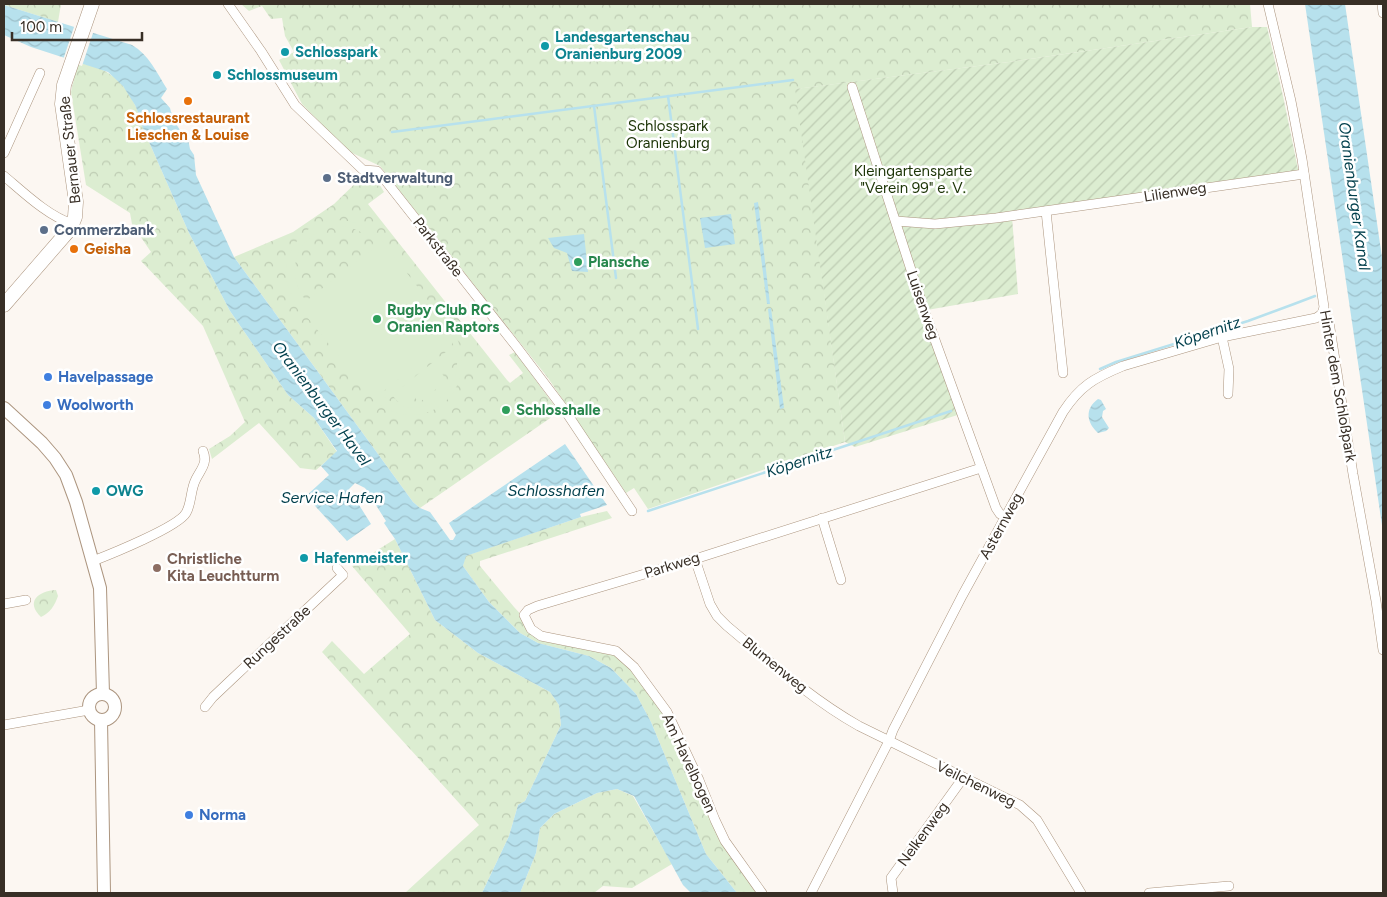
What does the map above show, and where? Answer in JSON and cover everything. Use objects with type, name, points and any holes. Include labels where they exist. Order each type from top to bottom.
[{"type":"main road","name":"Bernauer Straße","points":[[4,305],[70,229],[76,217],[76,202],[62,104],[64,86],[92,4]]},
{"type":"main road","points":[[4,408],[42,443],[61,466],[76,502],[100,588],[103,694]]},
{"type":"main road","points":[[103,694],[113,700],[115,709],[114,713],[108,718],[101,720],[94,717],[89,710],[92,699],[103,694]]},
{"type":"main road","points":[[101,720],[104,893]]},
{"type":"street","name":"Parkstraße","points":[[228,4],[261,51],[295,105],[363,170],[378,171],[561,406],[632,511]]},
{"type":"street","name":"Hinter dem Schloßpark","points":[[1268,4],[1291,100],[1324,307],[1322,314],[1329,322],[1351,467],[1376,601],[1383,650]]},
{"type":"street","points":[[1382,4],[1383,13]]},
{"type":"street","points":[[4,153],[40,73]]},
{"type":"street","name":"Luisenweg","points":[[852,87],[923,307],[980,468],[996,508],[1000,514],[1006,516]]},
{"type":"street","name":"Lilienweg","points":[[896,221],[935,224],[1046,211],[1304,174]]},
{"type":"street","points":[[4,176],[42,207],[64,222],[73,224]]},
{"type":"street","points":[[1046,211],[1064,373]]},
{"type":"street","name":"Asternweg","points":[[811,893],[927,663],[1063,412],[1079,390],[1123,366],[1222,337],[1316,318],[1322,314]]},
{"type":"street","points":[[1222,337],[1228,369],[1228,394]]},
{"type":"street","points":[[93,561],[153,535],[180,520],[186,513],[191,491],[205,464],[203,452]]},
{"type":"street","name":"Parkweg","points":[[524,615],[528,610],[537,606],[695,559],[980,468]]},
{"type":"street","points":[[822,518],[841,580]]},
{"type":"street","name":"Blumenweg","points":[[695,559],[716,616],[796,683],[836,713],[889,741]]},
{"type":"street","name":"Rungestraße","points":[[205,708],[213,697],[343,575],[337,568]]},
{"type":"street","points":[[4,604],[26,600]]},
{"type":"street","name":"Am Havelbogen","points":[[524,615],[531,629],[542,636],[616,651],[634,667],[667,712],[725,841],[762,893]]},
{"type":"street","points":[[4,725],[89,710]]},
{"type":"street","name":"Veilchenweg","points":[[889,741],[1020,805],[1037,820],[1081,893]]},
{"type":"street","name":"Nelkenweg","points":[[893,893],[891,878],[963,778]]},
{"type":"street","points":[[1149,893],[1229,886]]},
{"type":"green space","points":[[4,4],[61,4],[58,22]]},
{"type":"green space","name":"Schlosspark Oranienburg","points":[[241,4],[1250,4],[1252,27],[1009,62],[796,89],[845,442],[648,509],[634,488],[626,493],[548,378],[380,166],[348,151],[302,104],[279,60],[294,52],[285,36],[282,18],[271,19],[262,6],[249,11]]},
{"type":"green space","name":"Kleingartensparte \"Verein 99\" e. V.","points":[[1252,27],[1267,27],[1299,174],[1012,217],[1018,294],[927,310],[964,413],[855,447],[845,442],[795,89],[1009,62]]},
{"type":"green space","points":[[78,62],[105,71],[126,89],[137,110],[143,124],[142,126],[189,233],[230,311],[288,395],[314,418],[337,452],[316,470],[300,468],[259,423],[212,459],[209,449],[230,436],[245,422],[203,326],[141,261],[151,252],[132,224],[130,213],[86,185],[71,92]]},
{"type":"green space","points":[[365,174],[374,177],[384,192],[368,204],[507,380],[510,383],[523,373],[509,355],[515,352],[559,412],[420,508],[413,502],[234,257],[293,232],[334,204]]},
{"type":"green space","points":[[332,220],[354,222],[377,236],[457,338],[462,359],[460,378],[452,394],[440,406],[425,413],[408,415],[390,411],[373,399],[295,302],[286,279],[287,262],[293,247],[310,228]],"holes":[[[338,226],[360,232],[377,246],[306,301],[299,289],[295,276],[298,253],[304,243],[313,235],[324,229]],[[450,338],[456,354],[456,371],[452,383],[441,397],[432,403],[415,408],[397,404],[380,394]]]},
{"type":"green space","points":[[447,351],[453,359],[439,370],[447,380],[419,403],[411,392],[398,402],[392,395]]},
{"type":"green space","points":[[607,511],[612,518],[480,561],[480,566],[541,636],[616,651],[667,712],[715,820],[762,893],[737,893],[706,854],[651,722],[636,694],[611,668],[589,656],[538,643],[520,633],[489,602],[463,566],[465,556],[581,517]]},
{"type":"green space","points":[[395,539],[435,620],[478,653],[550,692],[559,705],[561,725],[525,801],[518,805],[509,836],[482,893],[405,893],[479,825],[322,652],[332,641],[364,674],[410,634],[352,566]]},
{"type":"green space","points":[[56,590],[58,596],[54,606],[41,617],[34,607],[36,598],[44,593]]},
{"type":"green space","points":[[617,789],[633,796],[672,864],[632,888],[603,886],[594,893],[520,893],[536,853],[540,828],[554,814],[597,793]]},
{"type":"water","name":"Oranienburger Kanal","points":[[1305,4],[1345,4],[1383,264],[1383,532]]},
{"type":"water","points":[[4,5],[132,45],[148,59],[167,89],[161,98],[174,116],[172,118],[180,130],[178,135],[182,139],[188,139],[190,149],[194,155],[196,175],[234,257],[413,502],[420,508],[430,512],[450,540],[453,540],[456,535],[449,523],[565,444],[607,505],[580,514],[581,517],[466,556],[463,566],[489,602],[520,633],[538,643],[589,656],[611,668],[636,694],[651,722],[706,854],[737,893],[691,893],[683,885],[634,796],[617,789],[597,793],[554,814],[540,828],[536,853],[520,893],[482,893],[509,836],[518,805],[525,801],[561,725],[559,705],[550,692],[478,653],[435,620],[395,539],[384,523],[386,521],[365,488],[355,483],[349,489],[371,524],[347,541],[306,496],[329,475],[321,466],[337,451],[314,418],[288,395],[230,311],[189,233],[142,126],[143,124],[135,105],[123,86],[108,72],[31,47],[4,35]]},
{"type":"water","points":[[758,202],[770,304],[767,304],[754,203]]},
{"type":"water","points":[[731,214],[735,244],[705,248],[700,218]]},
{"type":"water","name":"Plansche","points":[[584,234],[588,272],[572,271],[567,253],[554,248],[548,238]]},
{"type":"water","points":[[771,308],[784,408],[780,409],[768,309]]},
{"type":"water","points":[[1098,399],[1101,400],[1106,409],[1103,411],[1102,417],[1109,428],[1098,433],[1091,425],[1089,412]]},
{"type":"pier","points":[[75,24],[94,30],[82,66],[63,60]]},
{"type":"waterway","points":[[392,132],[793,80]]},
{"type":"waterway","points":[[668,96],[698,329]]},
{"type":"waterway","points":[[594,106],[616,278]]},
{"type":"waterway","name":"Köpernitz","points":[[1100,369],[1116,362],[1248,321],[1315,296]]},
{"type":"waterway","name":"Köpernitz","points":[[648,511],[951,411]]},
{"type":"place","name":"Landesgartenschau Oranienburg 2009","points":[[545,46]]},
{"type":"place","name":"Schlosspark","points":[[285,52]]},
{"type":"place","name":"Schlossmuseum","points":[[217,75]]},
{"type":"place","name":"Schlossrestaurant Lieschen & Louise","points":[[188,101]]},
{"type":"place","name":"Stadtverwaltung","points":[[327,178]]},
{"type":"place","name":"Commerzbank","points":[[44,230]]},
{"type":"place","name":"Geisha","points":[[74,249]]},
{"type":"place","name":"Plansche","points":[[578,262]]},
{"type":"place","name":"Rugby Club RC Oranien Raptors","points":[[377,319]]},
{"type":"place","name":"Havelpassage","points":[[48,377]]},
{"type":"place","name":"Woolworth","points":[[47,405]]},
{"type":"place","name":"Schlosshalle","points":[[506,410]]},
{"type":"place","name":"OWG","points":[[96,491]]},
{"type":"place","name":"Hafenmeister","points":[[304,558]]},
{"type":"place","name":"Christliche Kita Leuchtturm","points":[[157,568]]},
{"type":"place","name":"Norma","points":[[189,815]]},
{"type":"water label","name":"Oranienburger Havel","points":[[322,403]]},
{"type":"water label","name":"Schlosshafen","points":[[556,490]]},
{"type":"water label","name":"Service Hafen","points":[[332,497]]}]
